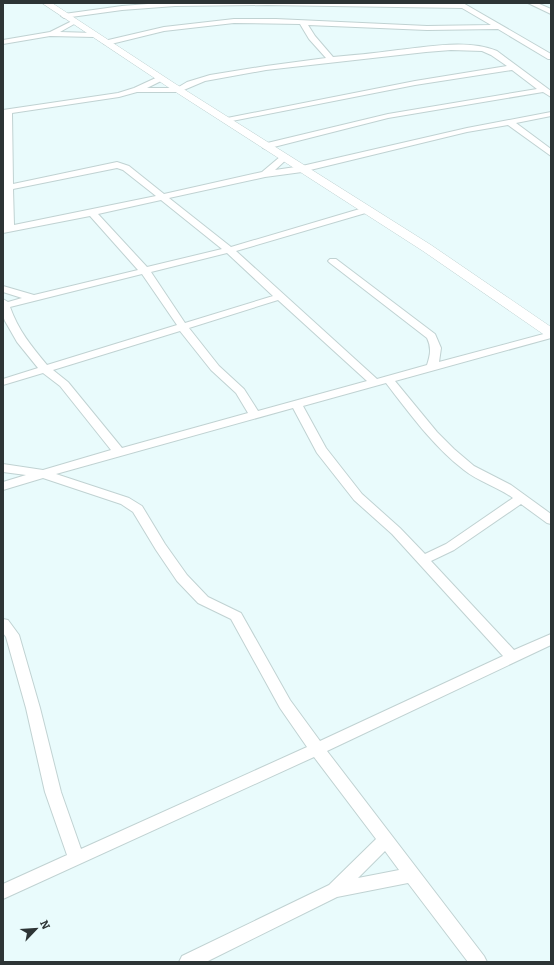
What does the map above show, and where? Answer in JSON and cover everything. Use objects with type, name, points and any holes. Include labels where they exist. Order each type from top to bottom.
[{"type":"street","points":[[46,3],[284,158],[427,248],[551,334]]},
{"type":"street","points":[[64,16],[122,8],[175,4],[267,3],[401,14],[499,26]]},
{"type":"street","points":[[531,3],[551,12]]},
{"type":"street","points":[[107,43],[164,29],[190,25],[252,20],[303,22],[401,14],[460,4],[551,57]]},
{"type":"street","points":[[50,34],[74,22]]},
{"type":"street","points":[[303,22],[312,37],[330,58]]},
{"type":"street","points":[[3,42],[50,34],[94,35]]},
{"type":"street","points":[[551,95],[494,54],[487,50],[477,48],[425,50],[330,58],[218,76],[185,85],[179,90],[136,90],[106,97],[54,103],[6,112],[6,142],[10,187],[6,229],[92,213],[265,174],[302,168],[551,114]]},
{"type":"street","points":[[227,120],[415,83],[512,68]]},
{"type":"street","points":[[136,90],[160,78]]},
{"type":"street","points":[[266,146],[303,136],[365,123],[383,117],[543,90]]},
{"type":"street","points":[[510,122],[551,154]]},
{"type":"street","points":[[265,174],[284,158]]},
{"type":"street","points":[[10,187],[122,165],[229,250],[374,382]]},
{"type":"street","points":[[119,452],[64,384],[45,369],[21,340],[3,305],[229,250],[366,210]]},
{"type":"street","points":[[92,213],[145,271],[183,327],[215,368],[240,391],[254,415]]},
{"type":"street","points":[[333,261],[431,336],[436,342],[436,350],[431,368]]},
{"type":"street","points":[[3,289],[32,298]]},
{"type":"street","points":[[3,382],[279,297]]},
{"type":"street","points":[[3,486],[119,452],[551,334]]},
{"type":"street","points":[[388,379],[433,435],[450,452],[470,469],[507,488],[551,520]]},
{"type":"street","points":[[296,404],[321,450],[358,496],[396,531],[512,657]]},
{"type":"street","points":[[3,468],[42,474],[125,501],[138,509],[160,547],[182,578],[203,600],[236,616],[285,704],[317,749],[478,962]]},
{"type":"street","points":[[423,560],[450,547],[521,498]]},
{"type":"street","points":[[3,624],[12,635],[33,708],[53,792],[76,858]]},
{"type":"street","points":[[3,892],[317,749],[551,639]]},
{"type":"street","points":[[335,890],[386,840]]},
{"type":"street","points":[[188,962],[335,890],[412,874]]}]
